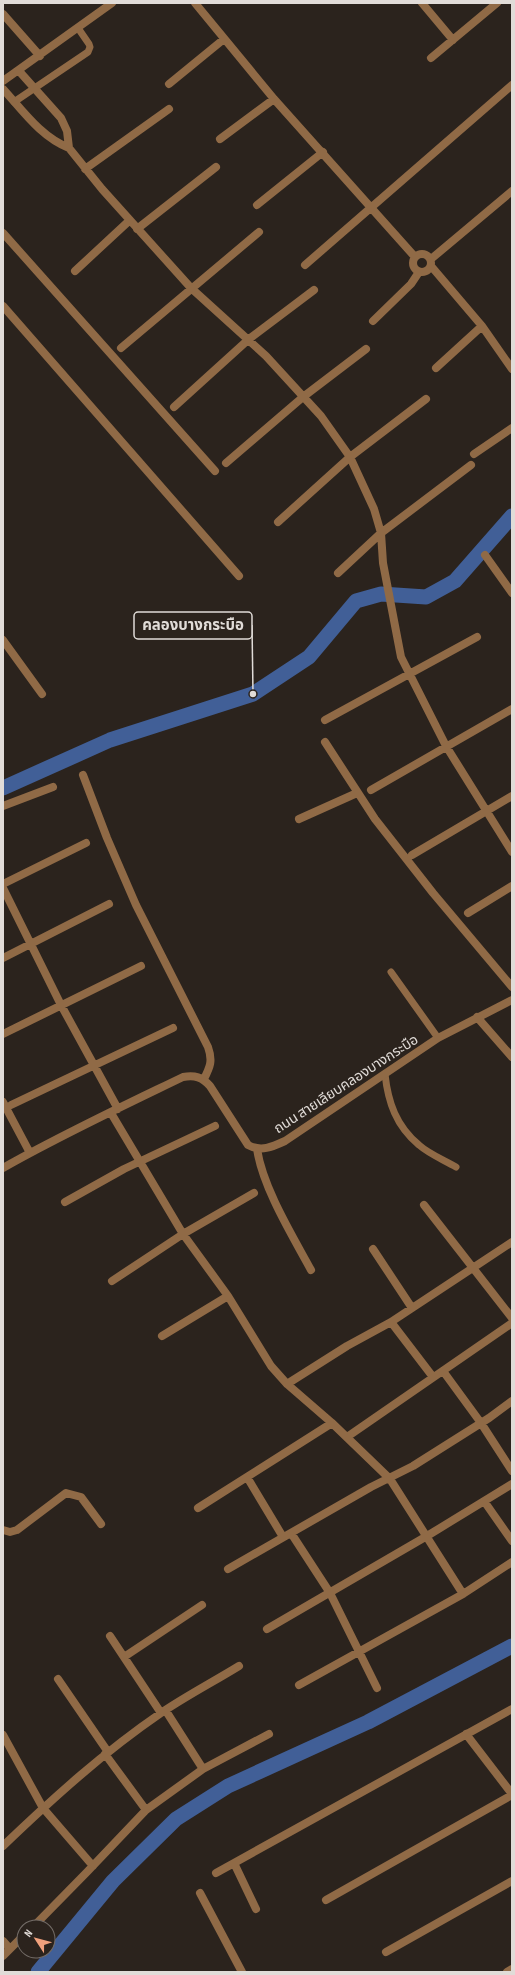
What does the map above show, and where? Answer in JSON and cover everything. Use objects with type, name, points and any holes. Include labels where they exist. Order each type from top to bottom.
[{"type":"street","points":[[3,82],[112,3]]},
{"type":"street","points":[[195,3],[274,99],[323,152],[370,208],[415,257]]},
{"type":"street","points":[[422,3],[453,40]]},
{"type":"street","points":[[431,58],[497,3]]},
{"type":"street","points":[[3,14],[40,56]]},
{"type":"street","points":[[169,84],[224,39]]},
{"type":"street","points":[[19,71],[61,118],[66,131],[69,148],[85,169],[191,288],[249,339],[321,416],[350,457],[374,509],[381,533],[383,562],[401,657],[446,746],[512,852]]},
{"type":"street","points":[[305,265],[512,85]]},
{"type":"street","points":[[3,89],[43,133],[56,143],[69,148]]},
{"type":"street","points":[[220,139],[274,99]]},
{"type":"street","points":[[85,169],[169,109]]},
{"type":"street","points":[[257,205],[323,152]]},
{"type":"street","points":[[137,229],[216,167]]},
{"type":"street","points":[[415,257],[413,264],[416,270],[419,272],[426,272],[431,263],[512,191]]},
{"type":"street","points":[[76,271],[130,220]]},
{"type":"street","points":[[121,348],[259,232]]},
{"type":"street","points":[[3,233],[215,471]]},
{"type":"street","points":[[415,257],[422,254],[431,263],[482,326],[512,369]]},
{"type":"street","points":[[373,321],[411,284],[419,272]]},
{"type":"street","points":[[174,407],[249,339],[314,290]]},
{"type":"street","points":[[3,306],[239,576]]},
{"type":"street","points":[[436,368],[482,326]]},
{"type":"street","points":[[226,463],[303,397],[366,349]]},
{"type":"street","points":[[278,522],[350,457],[426,399]]},
{"type":"street","points":[[474,454],[512,428]]},
{"type":"street","points":[[338,574],[381,533],[471,465]]},
{"type":"street","points":[[485,555],[512,593]]},
{"type":"street","points":[[325,720],[477,637]]},
{"type":"street","points":[[3,640],[42,694]]},
{"type":"street","points":[[371,790],[512,709]]},
{"type":"street","points":[[325,742],[375,820],[433,893],[512,987]]},
{"type":"street","points":[[82,775],[136,905],[208,1047],[212,1058],[210,1067],[204,1079]]},
{"type":"street","points":[[3,806],[53,787]]},
{"type":"street","points":[[299,819],[357,793]]},
{"type":"street","points":[[412,855],[512,796]]},
{"type":"street","points":[[3,884],[86,843]]},
{"type":"street","points":[[468,914],[512,886]]},
{"type":"street","points":[[3,888],[61,1006],[93,1066],[114,1111],[183,1234],[228,1296],[270,1366],[287,1384],[332,1423],[390,1479],[463,1594]]},
{"type":"street","points":[[3,958],[109,904]]},
{"type":"street","points":[[3,1034],[141,966]]},
{"type":"street","name":"ถนน สายเลียบคลองบางกระบือ","points":[[257,1149],[271,1147],[285,1141],[438,1038],[478,1016],[512,1000]]},
{"type":"street","points":[[478,1016],[512,1057]]},
{"type":"street","points":[[30,1153],[7,1104],[93,1066],[173,1028]]},
{"type":"street","points":[[3,1168],[30,1153],[183,1077],[191,1076],[204,1079],[210,1086],[245,1143],[257,1149],[259,1162],[270,1190],[311,1270]]},
{"type":"street","points":[[65,1202],[141,1161],[215,1126]]},
{"type":"street","points":[[112,1281],[183,1234],[254,1192]]},
{"type":"street","points":[[424,1205],[512,1318]]},
{"type":"street","points":[[287,1384],[347,1346],[391,1322],[474,1269],[512,1242]]},
{"type":"street","points":[[373,1249],[412,1308]]},
{"type":"street","points":[[162,1336],[228,1296]]},
{"type":"street","points":[[391,1322],[433,1377]]},
{"type":"street","points":[[347,1437],[512,1323]]},
{"type":"street","points":[[443,1371],[481,1423],[512,1471]]},
{"type":"street","points":[[228,1569],[371,1487],[390,1479],[481,1423],[512,1401]]},
{"type":"street","points":[[198,1508],[332,1423]]},
{"type":"street","points":[[247,1477],[283,1537]]},
{"type":"street","points":[[267,1629],[512,1484]]},
{"type":"street","points":[[3,1530],[10,1532],[17,1530],[66,1493],[81,1497],[101,1524]]},
{"type":"street","points":[[484,1501],[512,1541]]},
{"type":"street","points":[[291,1533],[330,1593],[377,1688]]},
{"type":"street","points":[[299,1685],[463,1594],[512,1562]]},
{"type":"street","points":[[124,1657],[202,1606]]},
{"type":"street","points":[[110,1636],[203,1769]]},
{"type":"street","points":[[3,1846],[43,1808],[106,1753],[163,1712],[239,1666]]},
{"type":"street","points":[[58,1679],[106,1753],[146,1810]]},
{"type":"street","points":[[216,1873],[512,1709]]},
{"type":"street","points":[[40,1919],[146,1810],[203,1769],[269,1734]]},
{"type":"street","points":[[326,1900],[512,1794],[466,1734]]},
{"type":"street","points":[[3,1735],[43,1808],[93,1866]]},
{"type":"street","points":[[234,1863],[256,1908]]},
{"type":"street","points":[[386,1952],[512,1881]]},
{"type":"street","points":[[200,1893],[242,1972]]},
{"type":"street","points":[[3,1941],[10,1949]]},
{"type":"street","points":[[3,1956],[16,1943]]},
{"type":"street","points":[[507,1972],[512,1969]]},
{"type":"lane","points":[[14,102],[88,52],[90,48],[89,44],[78,28]]},
{"type":"lane","points":[[390,972],[438,1038]]},
{"type":"lane","points":[[385,1074],[390,1106],[402,1126],[419,1145],[456,1167]]},
{"type":"waterway","points":[[3,788],[110,740],[253,694],[309,657],[356,601],[381,594],[426,597],[455,581],[512,516]]},
{"type":"waterway","points":[[38,1972],[113,1881],[176,1819],[228,1786],[368,1722],[512,1646]]},
{"type":"place","name":"คลองบางกระบือ","points":[[253,694]]}]
